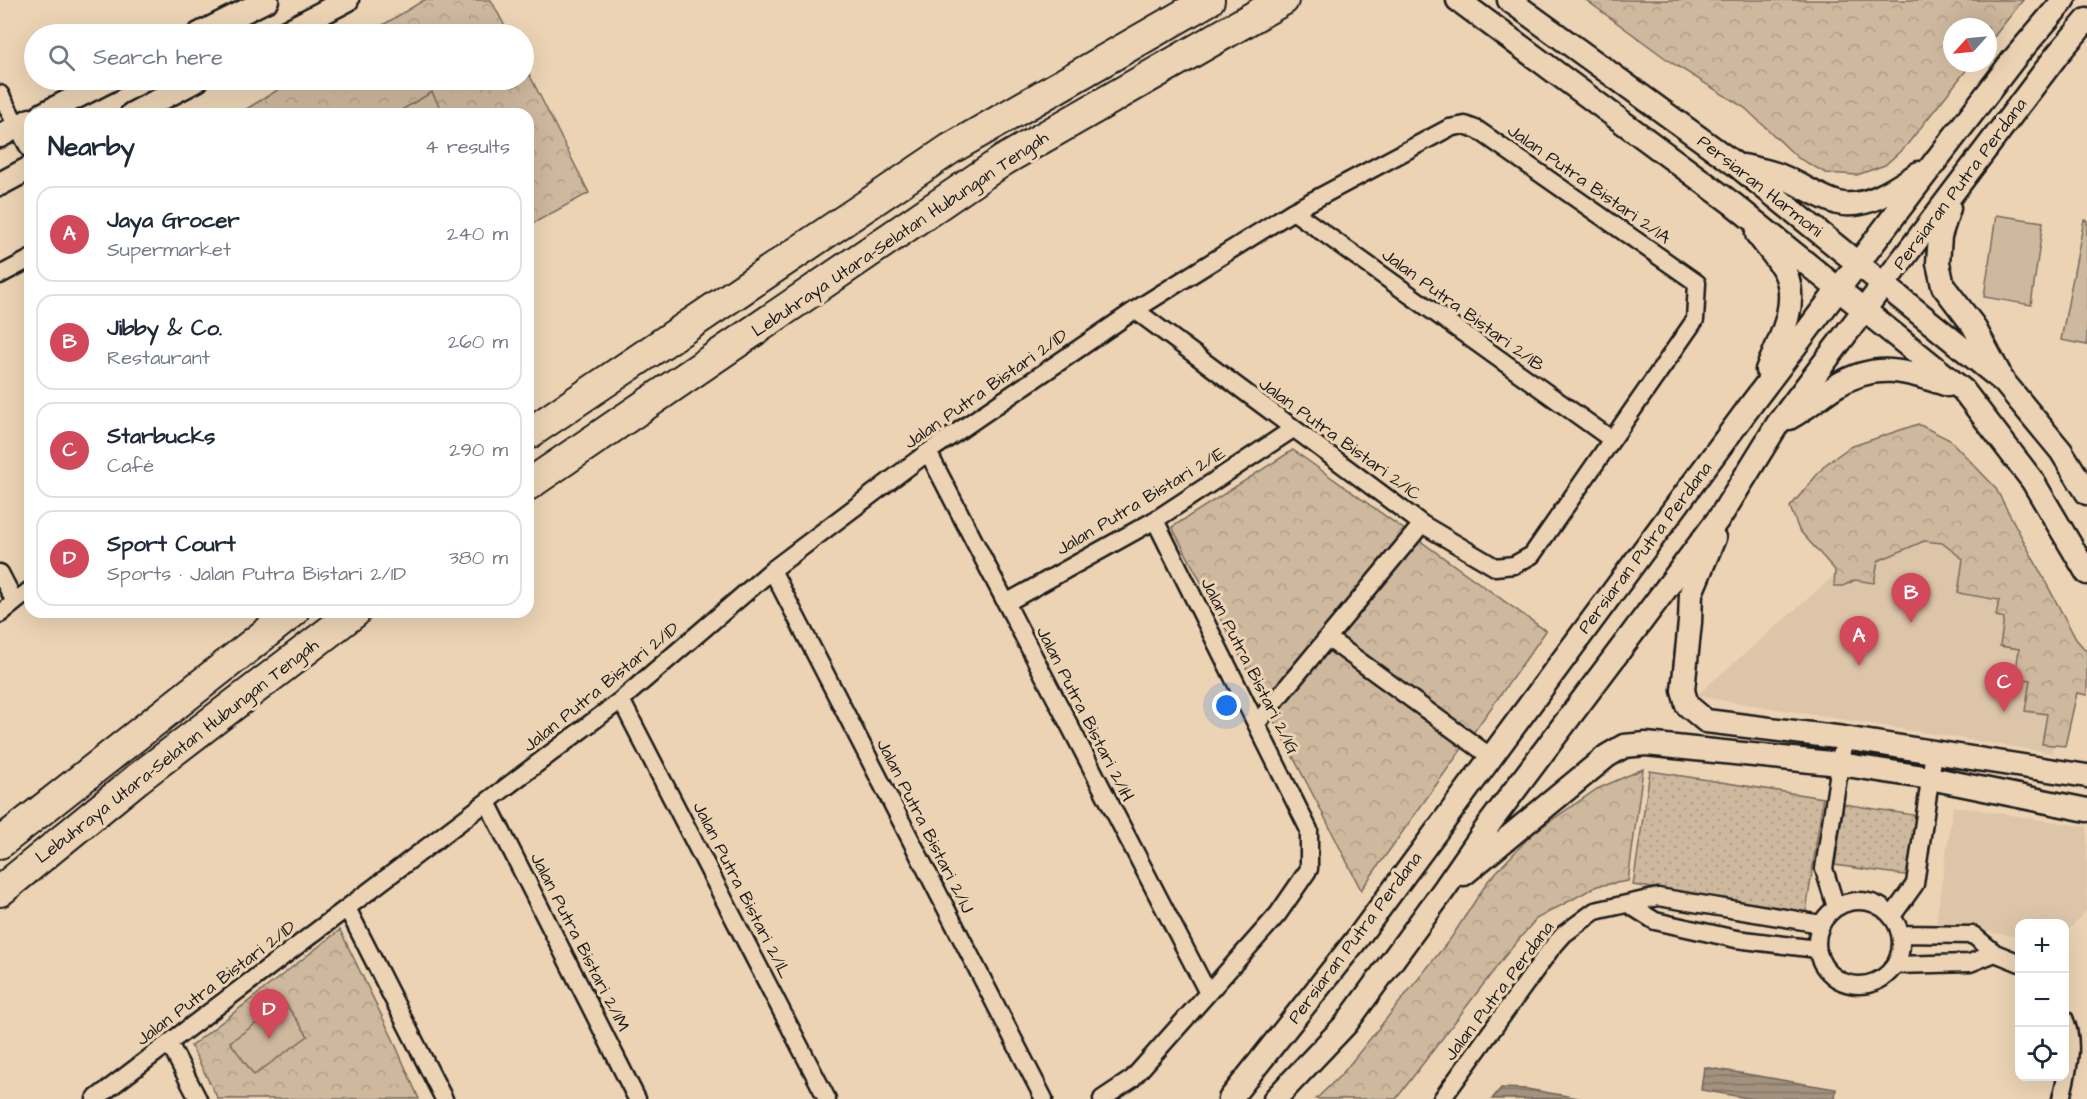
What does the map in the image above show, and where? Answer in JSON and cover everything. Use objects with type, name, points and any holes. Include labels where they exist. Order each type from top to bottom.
[{"type":"highway","name":"Lebuhraya Utara–Selatan Hubungan Tengah","points":[[534,430],[950,149],[1209,0]]},
{"type":"highway","name":"Lebuhraya Utara–Selatan Hubungan Tengah","points":[[534,481],[1004,160],[1283,0]]},
{"type":"highway","name":"Lebuhraya Utara–Selatan Hubungan Tengah","points":[[0,843],[285,618]]},
{"type":"highway","name":"Lebuhraya Utara–Selatan Hubungan Tengah","points":[[0,891],[137,779],[347,618]]},
{"type":"main road","points":[[219,24],[267,0]]},
{"type":"main road","points":[[301,24],[347,0]]},
{"type":"main road","name":"Persiaran Harmoni","points":[[1509,0],[1735,164],[2004,382]]},
{"type":"main road","name":"Persiaran Putra Perdana","points":[[1230,1099],[1357,939],[1838,289],[2013,60],[2064,0]]},
{"type":"main road","name":"Persiaran Harmoni","points":[[1459,1],[1733,204],[1963,390]]},
{"type":"main road","name":"Persiaran Putra Perdana","points":[[1275,1099],[1346,1024],[1490,823],[1722,514],[1778,424],[2057,55],[2087,20]]},
{"type":"main road","points":[[55,108],[90,90]]},
{"type":"main road","points":[[143,108],[178,90]]},
{"type":"main road","points":[[1735,164],[1781,176],[1841,204],[1863,202],[1884,194],[1934,163]]},
{"type":"main road","points":[[0,184],[24,171]]},
{"type":"main road","points":[[1954,190],[1940,236],[1938,263],[1943,286],[1973,325],[2004,382],[2061,451],[2087,493]]},
{"type":"main road","points":[[1733,204],[1785,272],[1790,293],[1787,320],[1753,402]]},
{"type":"main road","points":[[1778,424],[1804,410],[1836,386],[1861,373],[1881,370],[1912,373],[1963,390],[2032,480],[2087,573]]},
{"type":"main road","points":[[1722,514],[1706,560],[1691,593],[1683,690],[1688,705],[1706,721],[1844,738],[2087,776]]},
{"type":"main road","points":[[2073,550],[2087,582]]},
{"type":"main road","points":[[1443,891],[1607,756],[1624,746],[1646,744],[1684,747],[1840,764],[1930,778],[2087,810]]},
{"type":"street","points":[[0,94],[16,128]]},
{"type":"street","name":"Jalan Putra Bistari 2/1A","points":[[1293,211],[1449,128],[1465,124],[1478,130],[1697,283],[1695,320],[1611,440]]},
{"type":"street","name":"Jalan Putra Bistari 2/1D","points":[[95,1099],[621,700],[772,570],[928,452],[1135,310],[1293,211]]},
{"type":"street","name":"Jalan Putra Bistari 2/1B","points":[[1293,211],[1611,440]]},
{"type":"street","points":[[0,275],[24,262]]},
{"type":"street","name":"Jalan Putra Bistari 2/1C","points":[[1135,310],[1422,524],[1495,567],[1514,565],[1532,555],[1611,440]]},
{"type":"street","name":"Jalan Putra Bistari 2/1E","points":[[1006,603],[1155,520],[1293,429]]},
{"type":"street","name":"Jalan Putra Bistari 2/1H","points":[[928,452],[1080,750],[1208,993]]},
{"type":"street","name":"Jalan Putra Bistari 2/1G","points":[[1155,520],[1309,830],[1309,869],[1278,914],[1208,993]]},
{"type":"street","points":[[1257,723],[1329,639],[1422,524]]},
{"type":"street","name":"Jalan Putra Bistari 2/1J","points":[[772,570],[1044,1099]]},
{"type":"street","points":[[0,573],[15,602]]},
{"type":"street","points":[[0,614],[24,595]]},
{"type":"street","points":[[1329,639],[1491,757]]},
{"type":"street","name":"Jalan Putra Bistari 2/1L","points":[[621,700],[826,1099]]},
{"type":"street","points":[[1836,907],[1824,869],[1844,738]]},
{"type":"street","points":[[1892,916],[1915,884],[1934,752]]},
{"type":"street","name":"Jalan Putra Bistari 2/1M","points":[[487,802],[637,1099]]},
{"type":"street","name":"Jalan Putra Perdana","points":[[1442,1099],[1564,934],[1595,911],[1658,897],[1821,924]]},
{"type":"street","points":[[1860,900],[1872,902],[1892,916],[1901,934],[1902,945],[1896,965],[1888,975],[1864,986],[1851,985],[1839,981],[1821,962],[1817,949],[1817,936],[1821,924],[1836,907],[1860,900]]},
{"type":"street","points":[[1628,904],[1655,921],[1736,939],[1817,949]]},
{"type":"street","points":[[347,908],[444,1099]]},
{"type":"street","points":[[1901,934],[1973,935],[1995,953],[2015,961]]},
{"type":"street","points":[[1896,965],[1970,963],[1995,953]]},
{"type":"street","points":[[1101,1099],[1132,1079],[1208,993]]},
{"type":"street","points":[[2061,1099],[2071,1049],[2068,1027]]},
{"type":"street","points":[[170,1043],[198,1099]]},
{"type":"shaded area","points":[[1946,521],[1990,558],[2057,705],[2052,753],[1696,696],[1843,568]]},
{"type":"shaded area","points":[[1953,806],[2087,827],[2087,910],[2069,930],[2069,919],[2015,919],[2015,936],[1936,923]]},
{"type":"shaded area","points":[[1704,1067],[1836,1089],[1835,1099],[1753,1099],[1701,1090]]},
{"type":"shaded area","points":[[1501,1088],[1527,1089],[1584,1099],[1492,1099]]},
{"type":"green space","points":[[424,0],[491,0],[504,24],[384,24]]},
{"type":"green space","points":[[1586,0],[2023,0],[1997,33],[1997,18],[1943,18],[1943,72],[1965,72],[1906,146],[1885,165],[1857,175],[1826,173],[1798,158],[1745,108],[1672,63]]},
{"type":"green space","points":[[534,84],[589,193],[534,223],[534,108],[248,108],[278,90],[534,90]]},
{"type":"green space","points":[[432,92],[440,108],[405,108]]},
{"type":"green space","points":[[1996,215],[2043,222],[2031,305],[1984,297]]},
{"type":"green space","points":[[2084,220],[2087,221],[2087,345],[2061,340]]},
{"type":"green space","points":[[1918,424],[1950,440],[1995,487],[2076,639],[2087,652],[2087,695],[2077,693],[2065,746],[2042,744],[2047,714],[2025,711],[2030,680],[2015,678],[2019,649],[2000,646],[2004,618],[1996,616],[1999,600],[1958,593],[1963,559],[1942,543],[1924,541],[1878,561],[1874,583],[1855,580],[1843,586],[1834,586],[1835,570],[1799,530],[1790,507],[1826,464],[1850,447]]},
{"type":"green space","points":[[1293,450],[1546,631],[1361,890],[1172,527]]},
{"type":"green space","points":[[1643,769],[1628,881],[1597,886],[1536,919],[1396,1099],[1316,1099],[1342,1074],[1451,938],[1488,881],[1533,833],[1597,789]]},
{"type":"green space","points":[[1650,771],[1823,798],[1806,912],[1633,885]]},
{"type":"green space","points":[[1844,804],[1920,816],[1911,876],[1835,865]]},
{"type":"green space","points":[[340,930],[419,1099],[218,1099],[191,1046]]},
{"type":"green space","points":[[285,1003],[308,1036],[254,1075],[230,1042]]},
{"type":"place","name":"Jibby & Co.","points":[[1911,623]]},
{"type":"place","name":"Jaya Grocer","points":[[1859,666]]},
{"type":"place","name":"Starbucks","points":[[2004,712]]},
{"type":"place","name":"Sport Court","points":[[269,1039]]}]
